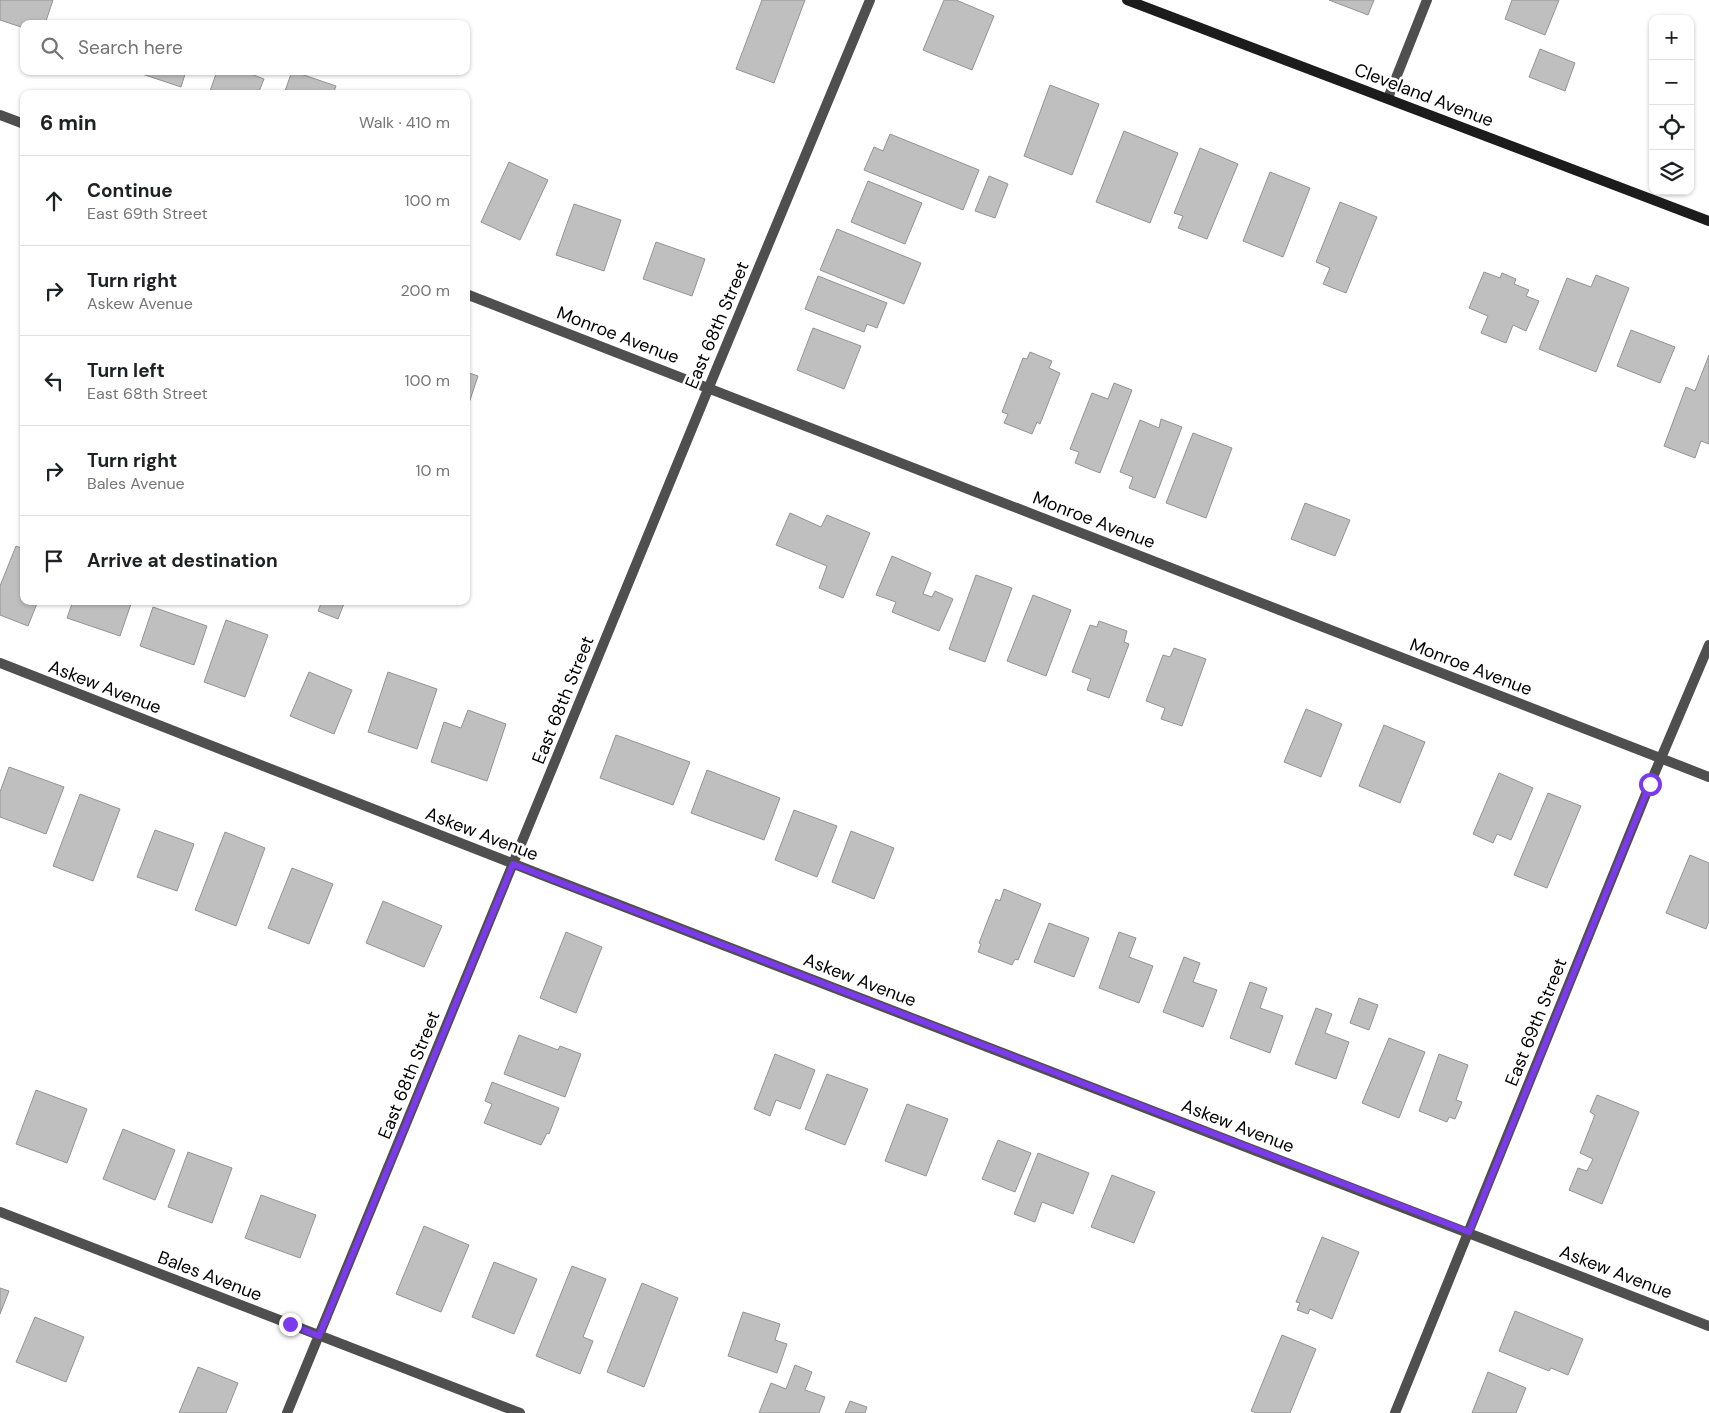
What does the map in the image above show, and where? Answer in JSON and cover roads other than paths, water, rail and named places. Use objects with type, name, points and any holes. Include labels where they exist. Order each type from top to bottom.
[{"type":"main road","name":"Cleveland Avenue","points":[[1128,0],[1709,222]]},
{"type":"street","name":"East 68th Street","points":[[287,1413],[870,0]]},
{"type":"street","points":[[1388,98],[1427,0]]},
{"type":"street","points":[[0,115],[20,122]]},
{"type":"street","name":"Monroe Avenue","points":[[470,296],[1709,778]]},
{"type":"street","name":"East 69th Street","points":[[1395,1413],[1660,758],[1709,644]]},
{"type":"street","name":"Askew Avenue","points":[[0,663],[513,864],[1709,1326]]},
{"type":"street","name":"Bales Avenue","points":[[0,1212],[520,1413]]}]
